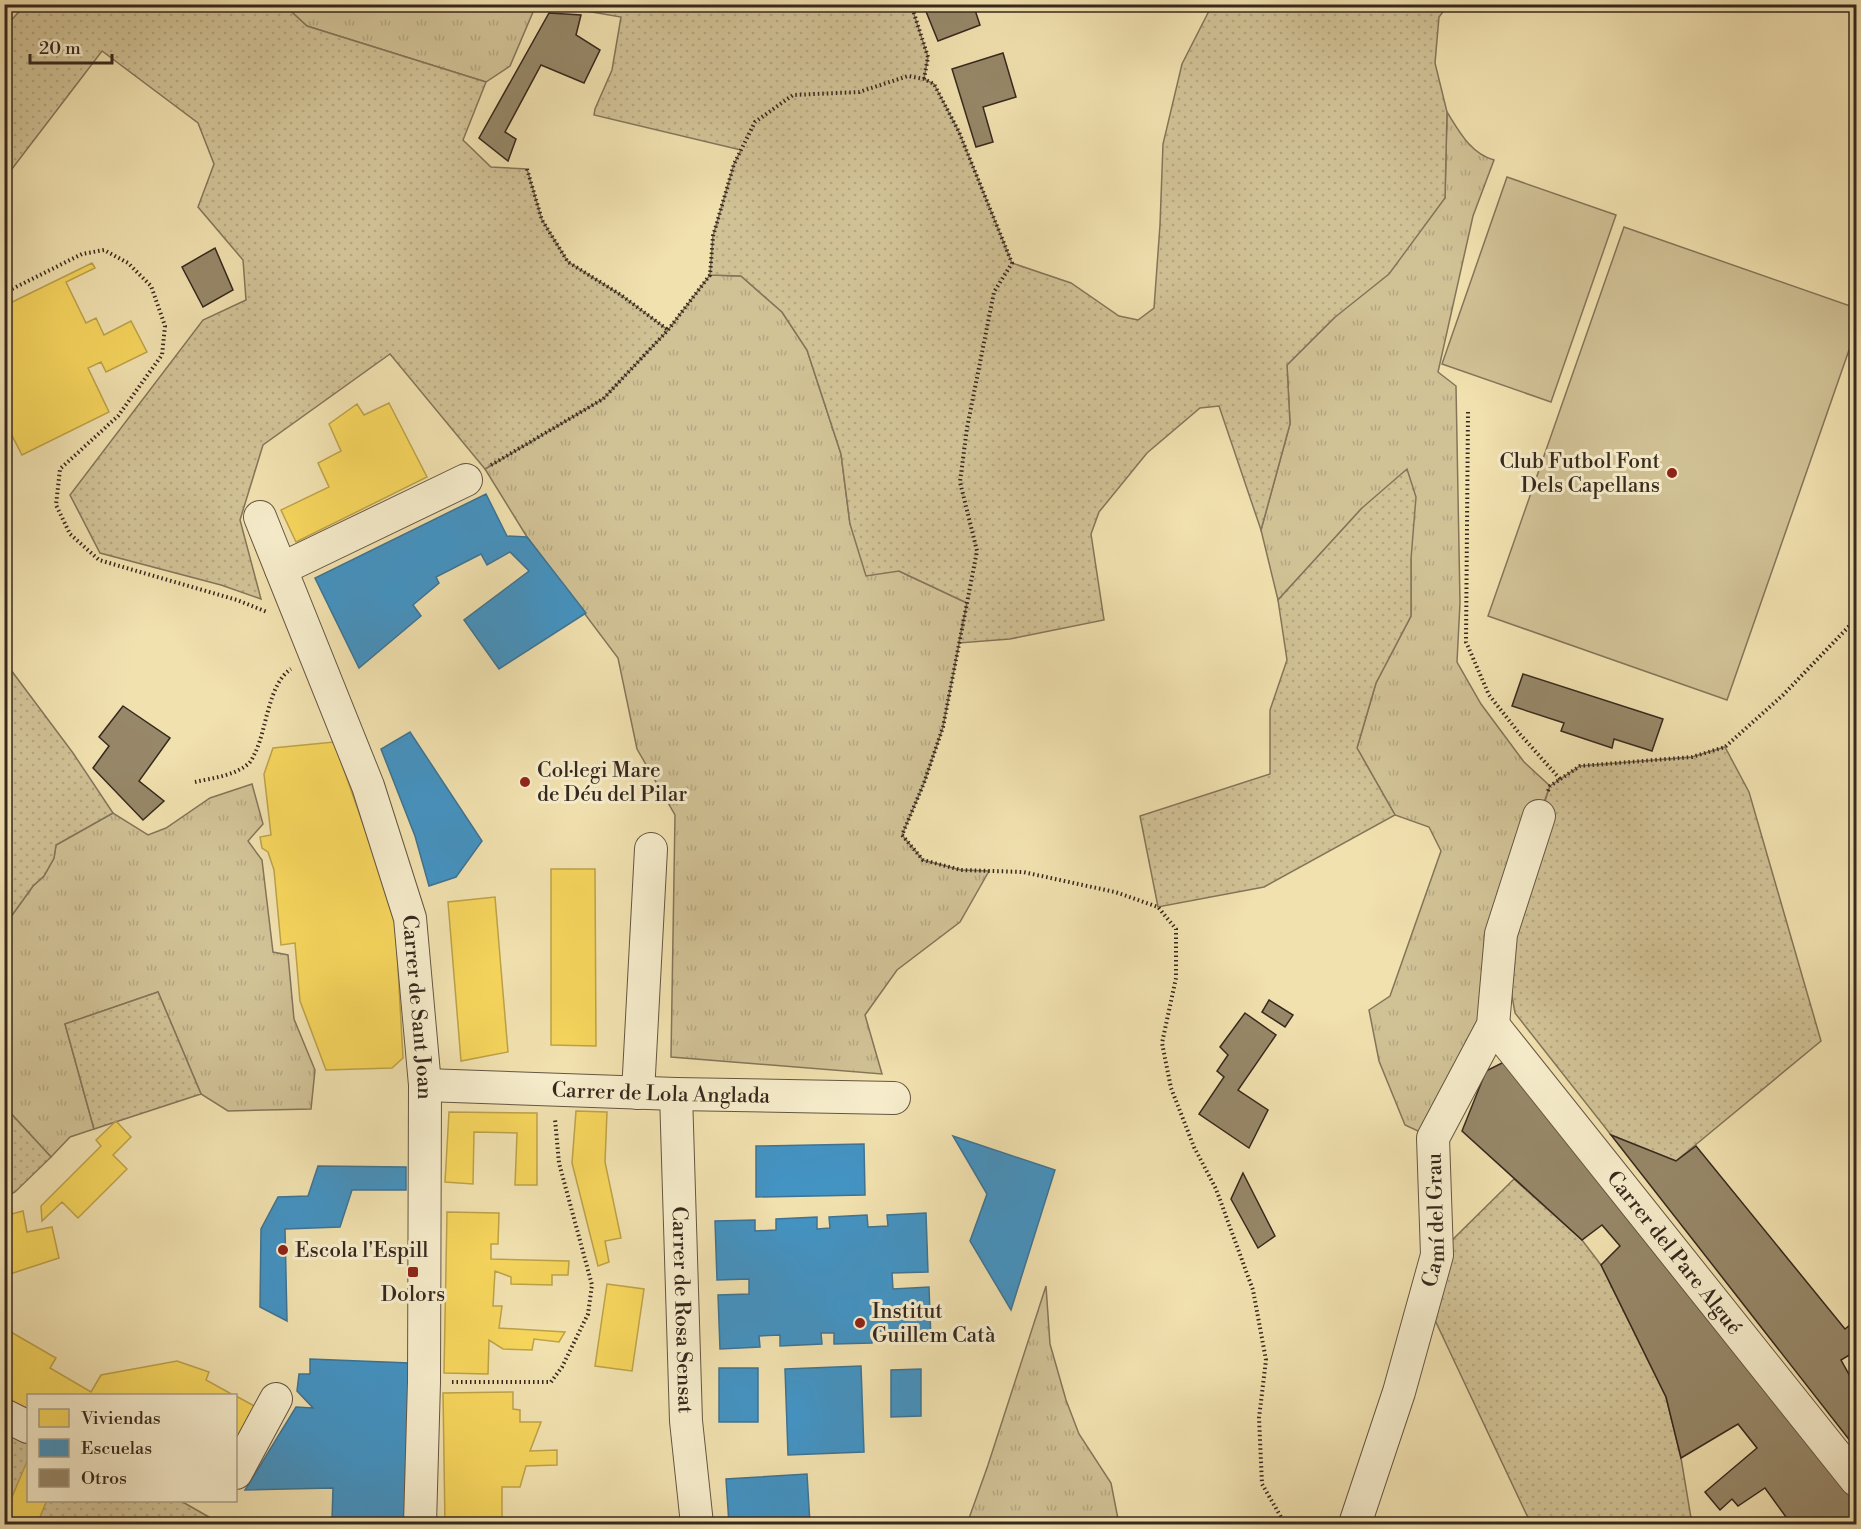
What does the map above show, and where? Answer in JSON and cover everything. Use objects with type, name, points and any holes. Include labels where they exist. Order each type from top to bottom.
[{"type":"street","points":[[281,569],[466,480]]},
{"type":"street","name":"Carrer de Sant Joan","points":[[260,517],[368,786],[410,918],[425,1085],[424,1382],[420,1524]]},
{"type":"street","name":"Camí del Grau","points":[[1355,1524],[1399,1392],[1437,1255],[1433,1138],[1493,1025],[1501,934],[1539,816]]},
{"type":"street","points":[[638,1093],[651,849]]},
{"type":"street","name":"Carrer del Pare Algué","points":[[1493,1025],[1857,1480]]},
{"type":"street","name":"Carrer de Lola Anglada","points":[[425,1085],[638,1093],[894,1098]]},
{"type":"street","name":"Carrer de Rosa Sensat","points":[[676,1094],[686,1421],[697,1524]]},
{"type":"street","points":[[237,1471],[276,1399]]},
{"type":"street","points":[[4,1415],[27,1427]]},
{"type":"path","points":[[911,4],[928,57],[924,79]]},
{"type":"path","points":[[466,480],[603,399],[668,330],[710,275],[713,236],[734,164],[755,122],[793,95],[859,92],[908,76],[924,79],[934,84],[959,132],[1012,263],[994,292],[967,428],[960,482],[977,551],[967,603],[943,727],[924,783],[902,835],[922,860],[961,870],[1023,872],[1115,892],[1158,907],[1176,929],[1176,978],[1162,1043],[1171,1088],[1194,1147],[1216,1189],[1253,1290],[1266,1360],[1259,1418],[1262,1484],[1285,1524]]},
{"type":"path","points":[[527,169],[542,220],[568,262],[621,295],[668,330]]},
{"type":"path","points":[[4,293],[82,254],[104,250],[128,263],[151,286],[165,326],[162,355],[118,416],[60,469],[57,505],[70,534],[99,560],[237,600],[304,627]]},
{"type":"path","points":[[1468,412],[1466,642],[1489,694],[1519,733],[1560,779]]},
{"type":"path","points":[[1539,816],[1550,786],[1580,766],[1692,757],[1725,747],[1783,695],[1857,619]]},
{"type":"path","points":[[195,782],[232,772],[249,764],[258,747],[273,692],[287,671],[316,657]]},
{"type":"path","points":[[424,1382],[550,1382],[562,1367],[588,1314],[592,1285],[559,1163],[552,1090]]},
{"type":"green space","points":[[26,4],[284,5],[307,26],[486,82],[463,140],[491,167],[527,169],[542,220],[568,262],[621,295],[668,330],[603,399],[485,469],[390,354],[263,445],[240,520],[261,599],[221,585],[100,553],[70,495],[203,320],[246,300],[243,260],[198,207],[214,164],[198,123],[102,51],[5,178],[5,27]]},
{"type":"green space","points":[[284,5],[536,5],[510,66],[486,82],[307,26]]},
{"type":"green space","points":[[551,5],[911,5],[928,57],[924,79],[934,84],[959,132],[1012,263],[1071,283],[1119,316],[1138,320],[1154,308],[1163,144],[1182,64],[1212,5],[1448,5],[1439,17],[1435,63],[1447,112],[1445,198],[1389,274],[1334,318],[1287,365],[1290,424],[1261,530],[1219,406],[1200,408],[1147,453],[1099,512],[1091,534],[1104,620],[1010,639],[959,643],[967,603],[899,571],[866,576],[850,524],[841,454],[807,350],[782,312],[741,276],[710,275],[713,236],[734,164],[741,150],[594,115],[612,70],[621,17]]},
{"type":"green space","points":[[1447,112],[1472,147],[1494,160],[1473,216],[1438,372],[1456,386],[1460,603],[1457,662],[1481,704],[1524,762],[1550,786],[1539,816],[1493,1025],[1433,1138],[1405,1125],[1379,1061],[1369,1010],[1390,996],[1441,851],[1429,827],[1395,815],[1357,748],[1376,683],[1411,616],[1411,559],[1362,508],[1278,600],[1261,530],[1290,424],[1287,365],[1334,318],[1445,198]]},
{"type":"green space","points":[[1507,177],[1616,215],[1551,402],[1442,364]]},
{"type":"green space","name":"Club Futbol Font Dels Capellans","points":[[1624,227],[1856,308],[1856,330],[1727,700],[1488,616]]},
{"type":"green space","points":[[710,275],[741,276],[782,312],[807,350],[841,454],[850,524],[899,571],[967,603],[943,727],[924,783],[902,835],[923,860],[961,870],[989,871],[960,922],[897,970],[865,1015],[882,1074],[671,1057],[675,815],[637,749],[618,658],[527,537],[485,469],[603,399],[668,330]]},
{"type":"green space","points":[[1407,469],[1416,497],[1411,559],[1411,616],[1376,683],[1357,748],[1395,815],[1264,887],[1158,907],[1140,816],[1270,774],[1270,710],[1287,660],[1278,600],[1362,508]]},
{"type":"green space","points":[[5,662],[73,753],[113,813],[56,845],[54,858],[44,876],[33,886],[5,925]]},
{"type":"green space","points":[[1725,747],[1749,792],[1821,1041],[1676,1161],[1611,1135],[1515,1013],[1501,934],[1550,786],[1580,766],[1692,757]]},
{"type":"green space","points":[[252,784],[263,824],[248,841],[262,860],[273,952],[288,955],[294,1019],[315,1070],[311,1109],[228,1111],[201,1094],[158,992],[65,1024],[94,1129],[70,1137],[51,1157],[5,1107],[5,925],[33,886],[44,876],[54,858],[56,845],[113,813],[148,835],[166,828],[210,798]]},
{"type":"green space","points":[[158,992],[201,1094],[94,1129],[65,1024]]},
{"type":"green space","points":[[5,1107],[51,1157],[15,1192],[5,1197]]},
{"type":"green space","points":[[1514,1179],[1582,1240],[1601,1265],[1666,1397],[1681,1458],[1692,1524],[1531,1524],[1425,1299],[1437,1255]]},
{"type":"green space","points":[[1046,1286],[1050,1344],[1066,1400],[1079,1434],[1111,1483],[1119,1524],[967,1524],[988,1465]]},
{"type":"green space","points":[[4,1429],[27,1441],[27,1502],[183,1502],[216,1521],[201,1524],[5,1524]]},
{"type":"building: Viviendas","points":[[92,263],[95,268],[66,282],[86,323],[96,318],[104,335],[131,321],[147,352],[106,372],[101,362],[88,368],[109,412],[22,455],[4,420],[4,306]]},
{"type":"building: Viviendas","points":[[389,403],[427,477],[296,542],[281,510],[329,487],[318,463],[341,451],[329,424],[357,404],[364,415]]},
{"type":"building: Viviendas","points":[[334,742],[395,914],[403,1058],[392,1068],[326,1070],[300,1001],[295,943],[281,945],[274,870],[268,852],[262,848],[260,837],[271,835],[264,774],[273,748]]},
{"type":"building: Viviendas","points":[[551,869],[595,869],[596,1046],[551,1045]]},
{"type":"building: Viviendas","points":[[495,897],[508,1052],[461,1061],[448,902]]},
{"type":"building: Viviendas","points":[[576,1111],[607,1112],[605,1162],[621,1238],[605,1241],[609,1262],[598,1266],[572,1163]]},
{"type":"building: Viviendas","points":[[449,1112],[537,1113],[537,1185],[515,1185],[517,1133],[474,1132],[473,1184],[445,1182]]},
{"type":"building: Viviendas","points":[[116,1121],[131,1137],[113,1155],[127,1169],[78,1218],[62,1202],[42,1221],[41,1206],[101,1146],[96,1140]]},
{"type":"building: Viviendas","points":[[23,1211],[27,1232],[52,1227],[59,1258],[7,1275],[4,1265],[4,1216]]},
{"type":"building: Viviendas","points":[[447,1212],[499,1213],[498,1244],[491,1244],[491,1259],[569,1261],[568,1275],[552,1275],[552,1285],[511,1284],[511,1277],[495,1271],[493,1306],[502,1306],[499,1328],[565,1332],[559,1342],[534,1339],[532,1350],[503,1349],[489,1340],[488,1374],[444,1373]]},
{"type":"building: Viviendas","points":[[607,1284],[644,1289],[632,1371],[595,1366]]},
{"type":"building: Viviendas","points":[[4,1328],[56,1358],[50,1368],[91,1392],[101,1375],[177,1361],[209,1372],[206,1380],[231,1394],[27,1394],[27,1411],[4,1399]]},
{"type":"building: Viviendas","points":[[513,1392],[513,1409],[520,1410],[520,1422],[541,1422],[530,1451],[557,1450],[557,1465],[526,1466],[520,1487],[502,1487],[502,1523],[445,1524],[443,1393]]},
{"type":"building: Viviendas","points":[[237,1397],[260,1409],[237,1452]]},
{"type":"building: Viviendas","points":[[27,1461],[27,1502],[46,1502],[37,1524],[4,1524],[4,1516]]},
{"type":"building: Escuelas","points":[[486,494],[507,536],[527,537],[586,613],[499,669],[464,620],[529,571],[510,552],[487,565],[481,554],[436,577],[439,583],[413,605],[421,616],[359,668],[315,578]]},
{"type":"building: Escuelas","points":[[410,732],[482,841],[456,877],[429,886],[415,836],[381,749]]},
{"type":"building: Escuelas","points":[[953,1136],[1055,1170],[1011,1310],[970,1241],[987,1194]]},
{"type":"building: Escuelas","points":[[864,1144],[865,1195],[756,1197],[756,1146]]},
{"type":"building: Escuelas","name":"Escola l'Espill","points":[[318,1166],[406,1167],[406,1190],[352,1190],[340,1227],[285,1229],[287,1321],[260,1307],[261,1229],[278,1197],[308,1196]]},
{"type":"building: Escuelas","points":[[926,1213],[928,1272],[892,1273],[893,1289],[929,1287],[931,1340],[892,1342],[892,1331],[872,1331],[872,1343],[834,1344],[834,1333],[821,1333],[822,1344],[780,1346],[780,1335],[759,1336],[760,1347],[720,1349],[718,1295],[749,1294],[749,1279],[717,1280],[715,1221],[755,1220],[755,1231],[776,1230],[776,1219],[817,1217],[817,1229],[830,1228],[829,1217],[867,1215],[868,1227],[888,1226],[887,1215]]},
{"type":"building: Escuelas","points":[[310,1359],[409,1363],[406,1524],[201,1524],[216,1521],[332,1520],[333,1488],[245,1490],[296,1407],[313,1408],[297,1391],[299,1374],[310,1374]]},
{"type":"building: Escuelas","points":[[861,1366],[864,1452],[788,1455],[785,1369]]},
{"type":"building: Escuelas","points":[[719,1368],[758,1368],[758,1422],[719,1422]]},
{"type":"building: Escuelas","points":[[921,1369],[921,1416],[891,1417],[891,1370]]},
{"type":"building: Escuelas","points":[[807,1474],[810,1524],[729,1524],[726,1479]]},
{"type":"building: Otros","points":[[923,4],[973,4],[980,25],[938,41]]},
{"type":"building: Otros","points":[[549,13],[581,15],[576,35],[600,50],[584,83],[541,65],[505,132],[516,139],[508,161],[479,138]]},
{"type":"building: Otros","points":[[1003,53],[1016,97],[983,107],[993,142],[976,147],[952,69]]},
{"type":"building: Otros","points":[[215,248],[233,290],[203,307],[182,267]]},
{"type":"building: Otros","points":[[1523,674],[1663,719],[1652,751],[1614,739],[1612,748],[1561,731],[1564,723],[1512,706]]},
{"type":"building: Otros","points":[[123,706],[170,738],[139,781],[164,801],[143,820],[93,768],[109,746],[99,737]]},
{"type":"building: Otros","points":[[1269,1000],[1293,1015],[1285,1027],[1262,1012]]},
{"type":"building: Otros","points":[[1245,1013],[1276,1035],[1238,1090],[1268,1110],[1249,1148],[1199,1114],[1224,1077],[1217,1071],[1228,1055],[1220,1047]]},
{"type":"building: Otros","points":[[1510,1059],[1856,1492],[1856,1521],[1852,1524],[1791,1524],[1765,1488],[1738,1506],[1732,1499],[1720,1510],[1705,1492],[1757,1448],[1738,1424],[1681,1458],[1666,1397],[1601,1265],[1620,1246],[1602,1225],[1582,1240],[1462,1131],[1486,1071]]},
{"type":"building: Otros","points":[[1611,1135],[1676,1161],[1696,1146],[1845,1329],[1856,1320],[1856,1351],[1841,1360],[1856,1387],[1856,1438],[1851,1442]]},
{"type":"building: Otros","points":[[1243,1173],[1275,1236],[1258,1248],[1231,1199]]},
{"type":"place","name":"Club Futbol Font Dels Capellans","points":[[1672,473]]},
{"type":"place","name":"Col·legi Mare de Déu del Pilar","points":[[525,782]]},
{"type":"place","name":"Escola l'Espill","points":[[283,1250]]},
{"type":"place","name":"Dolors","points":[[413,1272]]},
{"type":"place","name":"Institut Guillem Catà","points":[[860,1323]]}]
